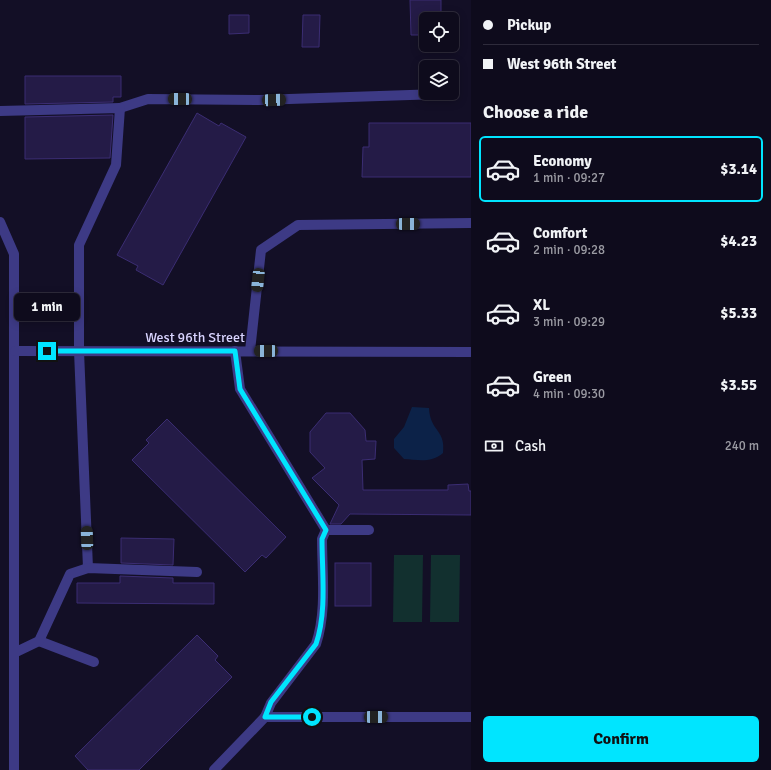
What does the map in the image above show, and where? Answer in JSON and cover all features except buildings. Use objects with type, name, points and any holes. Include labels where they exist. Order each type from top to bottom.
[{"type":"street","points":[[0,111],[120,108],[148,99],[259,100],[419,95]]},
{"type":"street","points":[[88,568],[78,351],[79,245],[116,165],[120,108]]},
{"type":"street","points":[[0,222],[14,254],[14,770]]},
{"type":"street","points":[[250,351],[261,250],[298,224],[471,223]]},
{"type":"street","name":"West 96th Street","points":[[15,351],[471,352]]},
{"type":"street","points":[[235,351],[240,389],[326,530]]},
{"type":"street","points":[[326,530],[369,530]]},
{"type":"street","points":[[214,770],[265,717],[271,702],[316,644],[321,620],[322,539],[326,530]]},
{"type":"street","points":[[14,653],[39,641],[70,574],[88,568],[197,572]]},
{"type":"street","points":[[39,641],[94,662]]},
{"type":"street","points":[[265,717],[471,717]]},
{"type":"green space","points":[[394,555],[423,555],[422,622],[393,622]]},
{"type":"green space","points":[[431,555],[460,555],[459,622],[430,622]]},
{"type":"water","points":[[412,407],[429,408],[432,422],[442,439],[443,453],[430,460],[404,459],[394,448],[394,439],[404,427]]},
{"type":"route","points":[[47,351],[235,351],[240,389],[326,530],[322,539],[321,620],[316,644],[271,702],[265,717],[312,717]]}]
